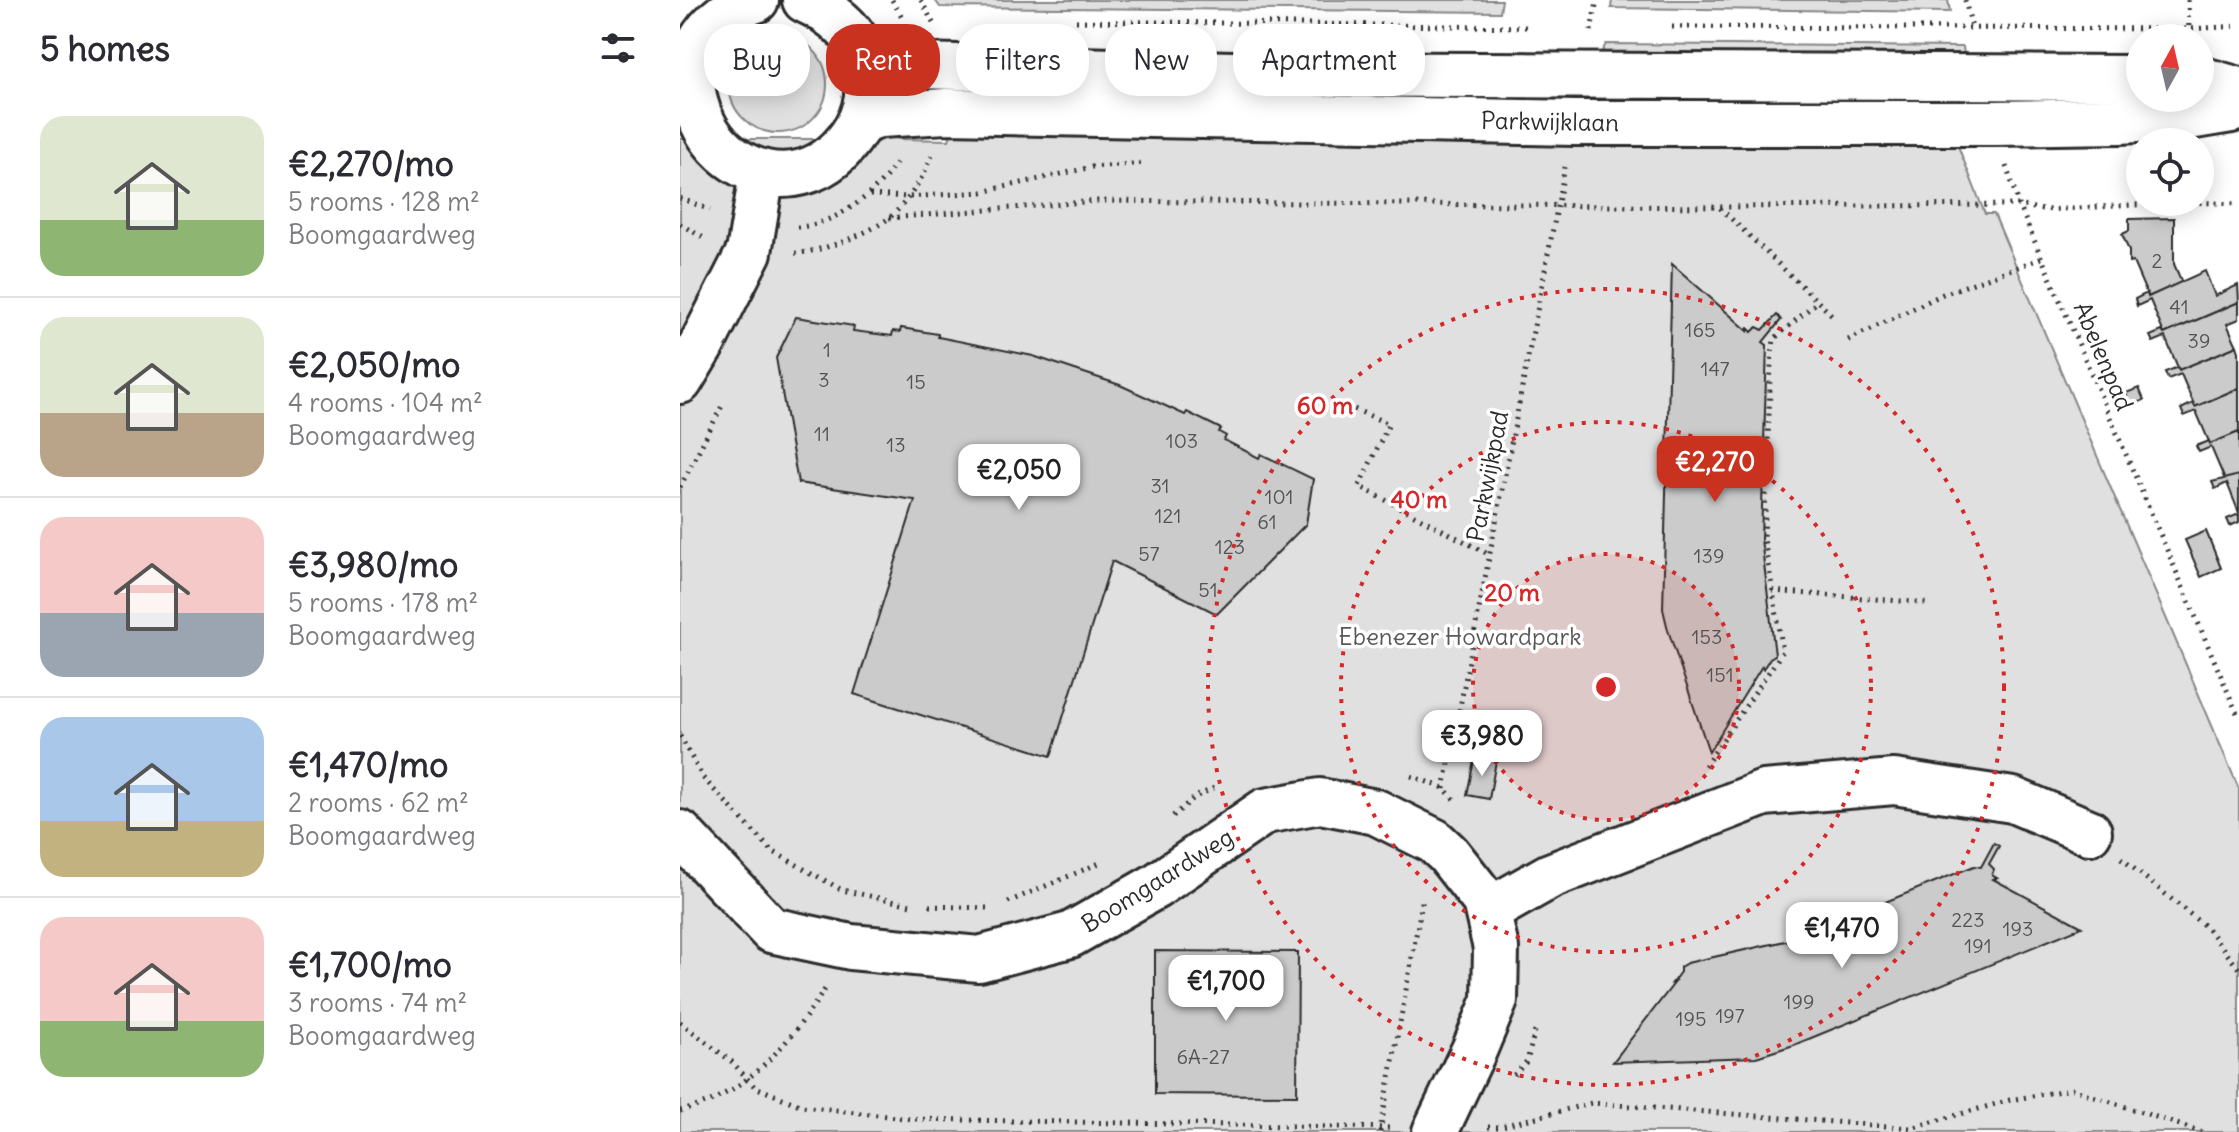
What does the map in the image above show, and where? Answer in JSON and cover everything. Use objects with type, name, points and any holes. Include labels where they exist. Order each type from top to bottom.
[{"type":"street","points":[[756,0],[739,5],[713,24],[688,52],[685,106],[709,144],[724,158],[762,174],[786,175],[809,169],[831,158],[848,142],[861,122],[866,96]]},
{"type":"street","points":[[805,0],[827,10],[843,24]]},
{"type":"street","name":"Parkwijklaan","points":[[940,67],[1234,74],[2126,78]]},
{"type":"street","points":[[2214,83],[2239,90]]},
{"type":"street","name":"Parkwijklaan","points":[[861,122],[880,115],[946,111],[1575,123],[1995,123],[2175,118],[2231,110],[2239,106]]},
{"type":"street","points":[[680,381],[749,252],[762,174]]},
{"type":"street","points":[[1488,911],[1550,876],[1764,793],[1894,782],[2013,800],[2089,832]]},
{"type":"street","name":"Boomgaardweg","points":[[680,833],[771,930],[851,947],[979,959],[1070,935],[1156,886],[1265,811],[1320,801],[1376,812],[1434,841],[1448,854],[1485,901],[1496,948],[1495,1000],[1435,1132]]},
{"type":"path","points":[[892,0],[904,20]]},
{"type":"path","points":[[1965,0],[1984,75]]},
{"type":"path","points":[[2188,0],[2189,24]]},
{"type":"path","name":"Parkwijkpad","points":[[1380,1132],[1575,123]]},
{"type":"path","name":"Abelenpad","points":[[1995,123],[2003,160],[2019,205],[2239,718]]},
{"type":"path","points":[[889,218],[1097,201],[1719,207],[2019,205],[2043,210],[2126,205]]},
{"type":"path","points":[[2214,203],[2239,204]]},
{"type":"path","points":[[1719,207],[1835,318]]},
{"type":"path","points":[[1848,340],[1943,294],[2043,258]]},
{"type":"path","points":[[1697,778],[1783,651],[1764,539],[1767,420],[1774,339],[1817,302]]},
{"type":"path","points":[[1347,406],[1389,424],[1359,486],[1490,555]]},
{"type":"path","points":[[1772,591],[1926,603]]},
{"type":"path","points":[[2089,832],[2207,928],[2239,969]]},
{"type":"path","points":[[680,1111],[714,1101],[758,1073],[804,1018],[851,947]]},
{"type":"green space","points":[[935,0],[1502,0],[1500,12],[940,7]]},
{"type":"green space","points":[[1612,0],[1948,0],[1950,12],[1611,8]]},
{"type":"green space","points":[[1606,44],[1963,47],[1965,61],[1598,59]]},
{"type":"green space","points":[[810,47],[823,65],[826,94],[823,103],[813,119],[797,129],[778,133],[759,129],[743,119],[733,103],[731,96],[810,96]]},
{"type":"green space","name":"Ebenezer Howardpark","points":[[898,131],[898,139],[949,140],[951,134],[1509,131],[1956,141],[1985,214],[1994,214],[2239,789],[2239,1132],[680,1132],[680,139],[870,139]]},
{"type":"building","points":[[2174,218],[2174,264],[2182,283],[2148,297],[2133,262],[2129,263],[2129,251],[2122,234],[2129,231],[2129,219]]},
{"type":"building","points":[[1672,264],[1748,331],[1748,328],[1752,332],[1757,327],[1763,330],[1777,315],[1781,320],[1763,342],[1767,345],[1761,539],[1775,655],[1763,669],[1762,666],[1709,752],[1663,609]]},
{"type":"building","points":[[2205,271],[2215,296],[2238,285],[2239,302],[2164,334],[2150,300],[2137,306],[2135,299],[2147,293],[2148,297]]},
{"type":"building","points":[[2239,302],[2239,319],[2227,324],[2237,346],[2179,370],[2165,337],[2153,342],[2150,336],[2162,331],[2164,334]]},
{"type":"building","points":[[796,317],[854,326],[853,331],[892,336],[893,331],[900,332],[901,328],[938,334],[938,337],[1033,356],[1120,385],[1185,415],[1187,412],[1221,429],[1219,432],[1226,436],[1224,440],[1259,458],[1261,454],[1313,479],[1306,524],[1217,614],[1112,561],[1051,756],[854,694],[915,500],[798,483],[776,358]]},
{"type":"building","points":[[2237,346],[2239,388],[2195,407],[2181,374],[2168,379],[2165,372],[2178,367],[2179,370]]},
{"type":"building","points":[[2139,388],[2144,400],[2131,406],[2126,393]]},
{"type":"building","points":[[2239,388],[2239,432],[2210,444],[2196,411],[2184,416],[2181,409],[2193,403],[2195,407]]},
{"type":"building","points":[[2239,432],[2239,475],[2225,480],[2211,447],[2199,452],[2196,446],[2209,441],[2210,444]]},
{"type":"building","points":[[2239,475],[2239,513],[2227,483],[2215,489],[2212,482]]},
{"type":"building","points":[[2239,514],[2239,522],[2230,526],[2227,519]]},
{"type":"building","points":[[2206,531],[2221,568],[2201,577],[2185,540]]},
{"type":"building","points":[[1475,755],[1496,761],[1489,799],[1467,795]]},
{"type":"building","points":[[1994,843],[1999,846],[1989,864],[1994,869],[1992,875],[1997,878],[1993,879],[2082,927],[1794,1045],[1756,1057],[1613,1062],[1675,982],[1672,983],[1680,967],[1794,939],[1974,866],[1981,867]]},
{"type":"building","points":[[1155,951],[1298,952],[1297,1095],[1155,1094]]}]
